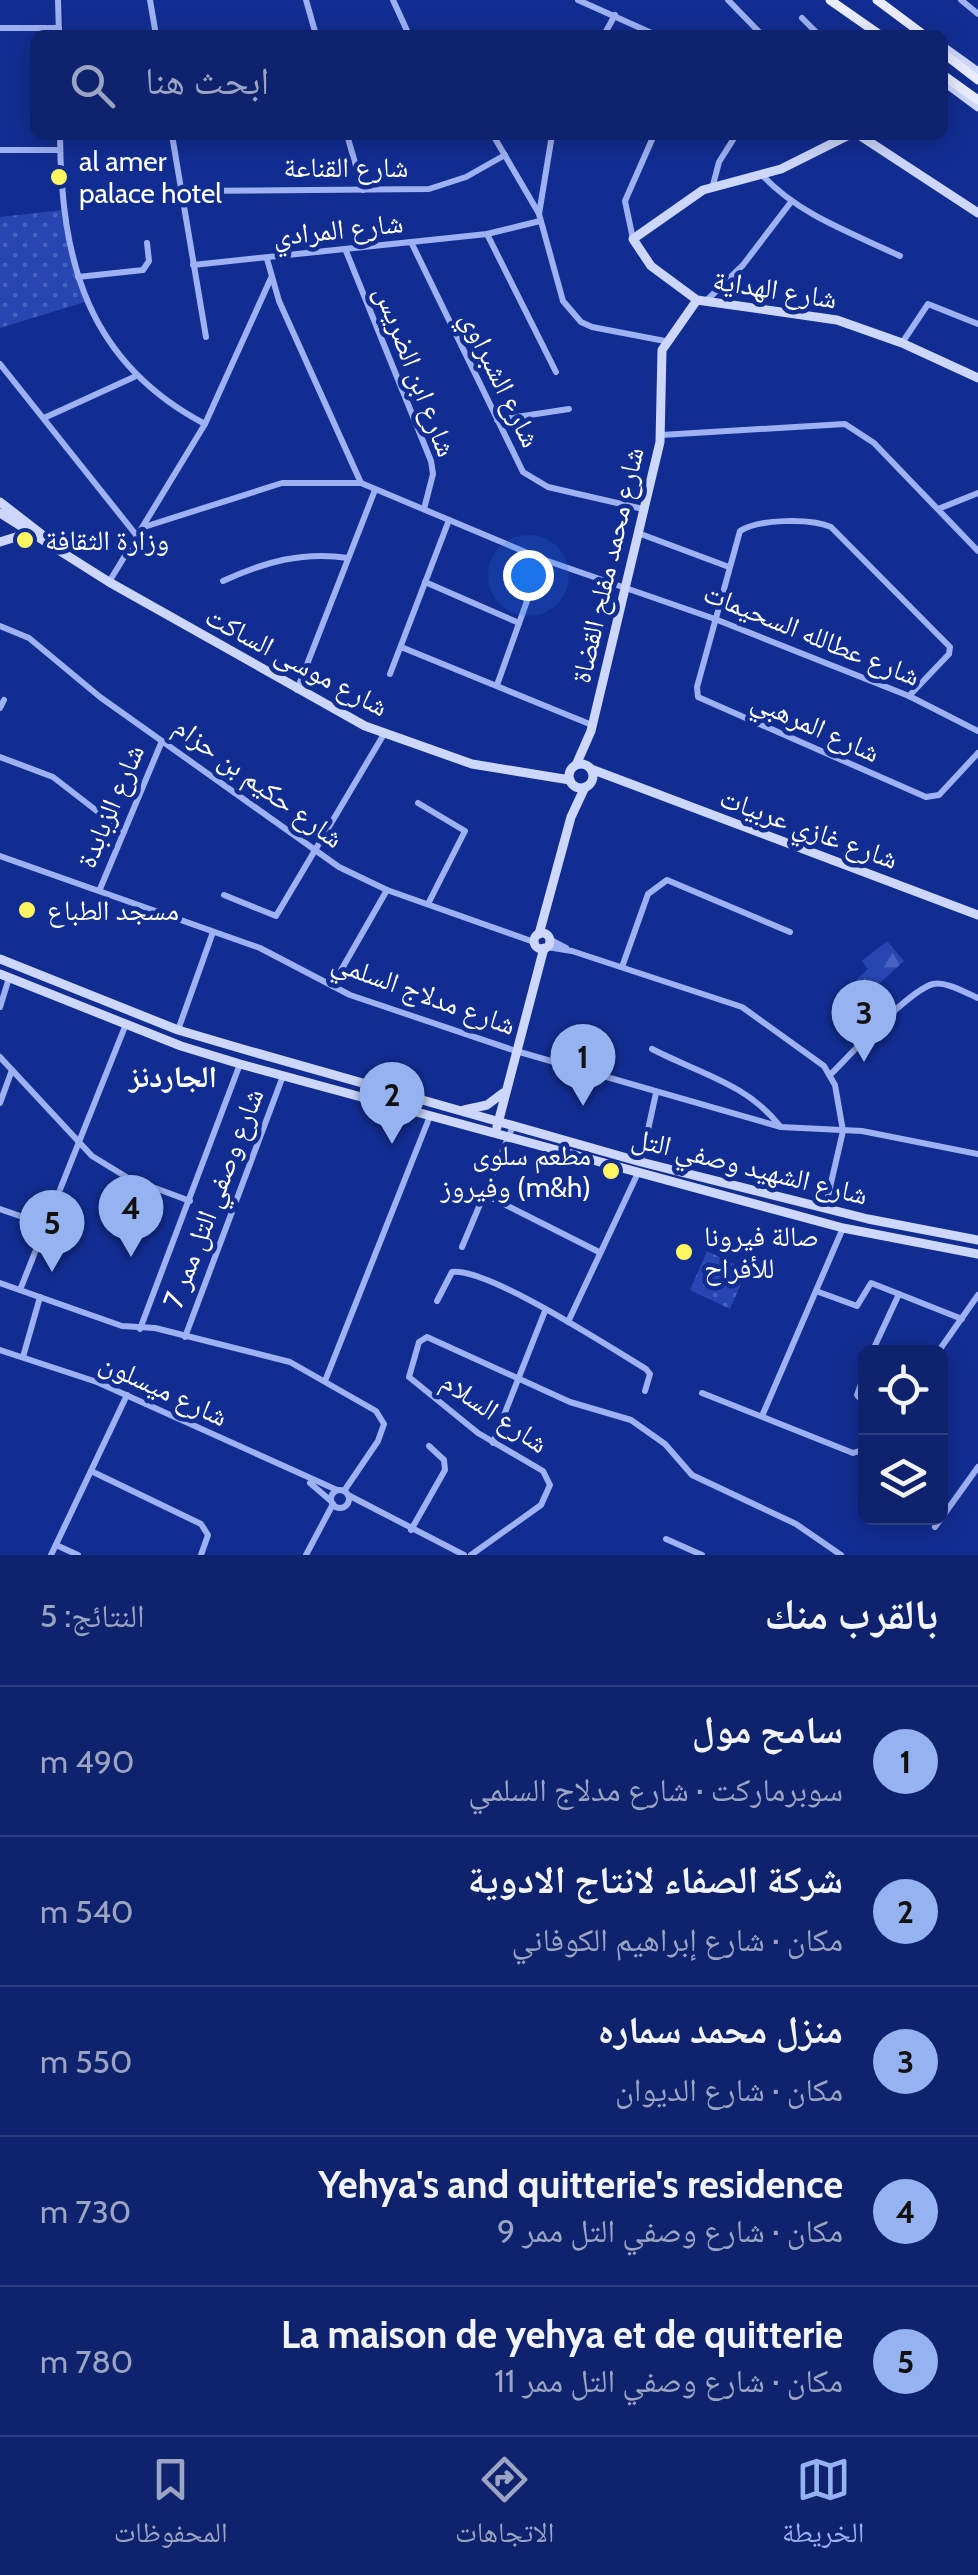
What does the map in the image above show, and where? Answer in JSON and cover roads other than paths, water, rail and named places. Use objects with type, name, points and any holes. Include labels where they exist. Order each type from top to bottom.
[{"type":"main road","points":[[830,0],[873,30]]},
{"type":"main road","points":[[877,0],[917,30]]},
{"type":"main road","points":[[948,54],[978,80]]},
{"type":"main road","points":[[948,82],[978,103]]},
{"type":"street","points":[[58,0],[59,30]]},
{"type":"street","points":[[150,0],[155,30]]},
{"type":"street","points":[[306,0],[315,30]]},
{"type":"street","points":[[392,0],[407,30]]},
{"type":"street","points":[[578,0],[646,30]]},
{"type":"street","points":[[728,0],[757,30]]},
{"type":"street","points":[[961,0],[978,14]]},
{"type":"street","points":[[607,30],[616,15]]},
{"type":"street","points":[[802,18],[814,30]]},
{"type":"street","points":[[0,28],[39,30]]},
{"type":"street","points":[[948,53],[978,72]]},
{"type":"street","points":[[60,140],[65,222],[78,278],[94,314],[134,376],[160,399],[205,424]]},
{"type":"street","points":[[173,140],[206,337]]},
{"type":"street","points":[[348,140],[363,190]]},
{"type":"street","points":[[496,140],[540,217],[557,286],[570,312],[581,322],[605,331],[665,341],[701,301],[743,265],[792,202]]},
{"type":"street","points":[[540,217],[551,140]]},
{"type":"street","points":[[652,140],[625,201],[633,240],[713,185],[762,174],[837,140]]},
{"type":"street","points":[[713,185],[719,162],[733,140]]},
{"type":"street","points":[[867,140],[978,212]]},
{"type":"street","points":[[0,150],[60,150]]},
{"type":"street","name":"شارع القناعة","points":[[180,191],[440,187],[505,156]]},
{"type":"street","points":[[762,174],[792,202],[900,256]]},
{"type":"street","name":"شارع المرادي","points":[[193,265],[487,234],[540,217]]},
{"type":"street","points":[[487,234],[556,372]]},
{"type":"street","name":"شارع الهداية","points":[[633,240],[651,266],[701,301],[838,320],[902,343],[978,378]]},
{"type":"street","points":[[78,278],[143,270],[148,262],[146,244]]},
{"type":"street","name":"شارع الشبراوي","points":[[412,244],[520,468],[536,483],[643,508]]},
{"type":"street","name":"شارع ابن الضريس","points":[[346,251],[430,461],[433,474],[424,509]]},
{"type":"street","points":[[144,527],[282,482],[361,484],[271,278],[267,259]]},
{"type":"street","points":[[109,582],[205,424],[271,278]]},
{"type":"street","points":[[902,343],[919,312],[931,304],[978,324]]},
{"type":"street","name":"شارع محمد مفلح القضاة","points":[[571,782],[591,728],[661,435],[660,364],[665,341]]},
{"type":"street","points":[[0,364],[137,536]]},
{"type":"street","points":[[44,418],[134,376]]},
{"type":"street","points":[[497,420],[569,410]]},
{"type":"street","points":[[661,435],[844,424],[874,443],[978,551]]},
{"type":"street","name":"شارع عطالله السحيمات","points":[[361,484],[542,559],[715,619],[909,696],[978,731]]},
{"type":"street","points":[[296,691],[375,490]]},
{"type":"street","points":[[938,509],[978,493]]},
{"type":"street","points":[[5,513],[0,540],[30,533]]},
{"type":"street","name":"شارع موسى الساكت","points":[[5,513],[52,545]]},
{"type":"street","name":"شارع موسى الساكت","points":[[5,513],[109,582],[296,691],[384,734],[472,764],[538,773],[587,785]]},
{"type":"street","points":[[390,674],[449,520]]},
{"type":"street","points":[[715,619],[745,528],[814,522],[831,526],[950,647],[949,654],[909,696]]},
{"type":"street","points":[[638,533],[729,567]]},
{"type":"street","points":[[223,581],[290,558],[325,554],[348,558]]},
{"type":"street","points":[[496,685],[542,559]]},
{"type":"street","points":[[425,582],[519,623]]},
{"type":"street","name":"شارع المرهبي","points":[[715,619],[697,687],[703,700],[926,797],[950,786],[978,753]]},
{"type":"street","name":"شارع حكيم بن حزام","points":[[0,626],[30,638],[315,851],[388,890],[742,1007],[831,1074]]},
{"type":"street","points":[[401,647],[591,728]]},
{"type":"street","name":"شارع محمد مفلح القضاة","points":[[587,785],[591,728]]},
{"type":"street","points":[[224,895],[273,918],[384,734]]},
{"type":"street","name":"شارع الزبابدة","points":[[100,889],[162,740]]},
{"type":"street","points":[[0,756],[52,777],[124,832]]},
{"type":"street","name":"شارع موسى الساكت","points":[[538,773],[574,766]]},
{"type":"street","name":"شارع غازي عربيات","points":[[574,766],[591,768],[624,784],[978,915]]},
{"type":"street","points":[[571,782],[571,817]]},
{"type":"street","name":"شارع غازي عربيات","points":[[587,785],[624,784]]},
{"type":"street","points":[[496,1135],[571,817],[587,785]]},
{"type":"street","points":[[418,802],[465,832],[429,902]]},
{"type":"street","name":"شارع مدلاج السلمي","points":[[0,856],[260,948],[332,986],[516,1051],[780,1127],[862,1130],[978,1154]]},
{"type":"street","points":[[622,967],[648,894],[667,880],[790,932]]},
{"type":"street","points":[[332,986],[388,890]]},
{"type":"street","points":[[178,1030],[213,932]]},
{"type":"street","name":"شارع الشهيد وصفي التل","points":[[0,959],[178,1030],[641,1162],[825,1209],[978,1240]]},
{"type":"street","points":[[0,1007],[5,976]]},
{"type":"street","name":"شارع الشهيد وصفي التل","points":[[5,976],[240,1064],[843,1228],[978,1254]]},
{"type":"street","points":[[825,1209],[843,1131],[831,1074],[928,986],[943,984],[978,998]]},
{"type":"street","points":[[20,1290],[126,1024]]},
{"type":"street","points":[[652,1049],[727,1080],[768,1111],[780,1127]]},
{"type":"street","points":[[0,1058],[79,1143],[110,1169],[190,1201]]},
{"type":"street","points":[[140,1329],[240,1064]]},
{"type":"street","points":[[0,1103],[12,1070]]},
{"type":"street","name":"شارع وصفي التل ممر 7","points":[[185,1337],[283,1076]]},
{"type":"street","points":[[458,1110],[493,1102],[508,1081]]},
{"type":"street","points":[[641,1162],[656,1093]]},
{"type":"street","points":[[325,1381],[430,1116]]},
{"type":"street","points":[[462,1248],[513,1126]]},
{"type":"street","points":[[568,1322],[637,1174]]},
{"type":"street","points":[[486,1196],[599,1252]]},
{"type":"street","points":[[0,1209],[46,1225]]},
{"type":"street","points":[[762,1416],[843,1228]]},
{"type":"street","points":[[437,1301],[449,1275],[458,1271],[568,1322],[649,1372],[645,1391]]},
{"type":"street","points":[[0,1283],[140,1329],[290,1362],[376,1412],[384,1424],[378,1441],[332,1503],[306,1555]]},
{"type":"street","points":[[816,1291],[858,1306],[872,1283],[962,1319]]},
{"type":"street","points":[[875,1345],[899,1294]]},
{"type":"street","points":[[943,1345],[978,1295]]},
{"type":"street","points":[[24,1357],[40,1297]]},
{"type":"street","points":[[493,1443],[546,1311]]},
{"type":"street","name":"شارع السلام","points":[[472,1555],[541,1505],[549,1493],[547,1475],[493,1443],[409,1377],[419,1342],[427,1337],[517,1376]]},
{"type":"street","name":"شارع ميسلون","points":[[0,1350],[127,1394],[306,1479],[343,1492],[366,1508],[464,1555]]},
{"type":"street","points":[[517,1376],[570,1402],[631,1420],[665,1444],[692,1476],[796,1524],[841,1555]]},
{"type":"street","points":[[702,1393],[858,1451]]},
{"type":"street","points":[[50,1555],[127,1394]]},
{"type":"street","points":[[411,1530],[446,1470],[444,1460],[429,1446]]},
{"type":"street","points":[[936,1527],[978,1467]]},
{"type":"street","points":[[91,1472],[202,1524],[208,1535],[201,1555]]},
{"type":"street","name":"شارع ميسلون","points":[[306,1479],[332,1503],[366,1508]]},
{"type":"street","points":[[343,1492],[343,1507]]},
{"type":"street","points":[[666,1539],[702,1555]]},
{"type":"street","points":[[56,1545],[78,1555]]},
{"type":"place","name":"al amer palace hotel","points":[[59,177]]},
{"type":"place","name":"وزارة الثقافة","points":[[25,540]]},
{"type":"place","name":"مسجد الطباع","points":[[27,910]]},
{"type":"place","name":"منزل محمد سماره","points":[[864,1062]]},
{"type":"place","name":"سامح مول","points":[[583,1106]]},
{"type":"place","name":"شركة الصفاء لانتاج الادوية","points":[[392,1144]]},
{"type":"place","name":"مطعم سلوى وفيروز (m&h)","points":[[611,1171]]},
{"type":"place","name":"صالة فيرونا للأفراح","points":[[684,1252]]},
{"type":"place","name":"Yehya's and quitterie's residence","points":[[131,1257]]},
{"type":"place","name":"La maison de yehya et de quitterie","points":[[52,1272]]},
{"type":"district","name":"الجاردنز","points":[[173,1077]]}]
